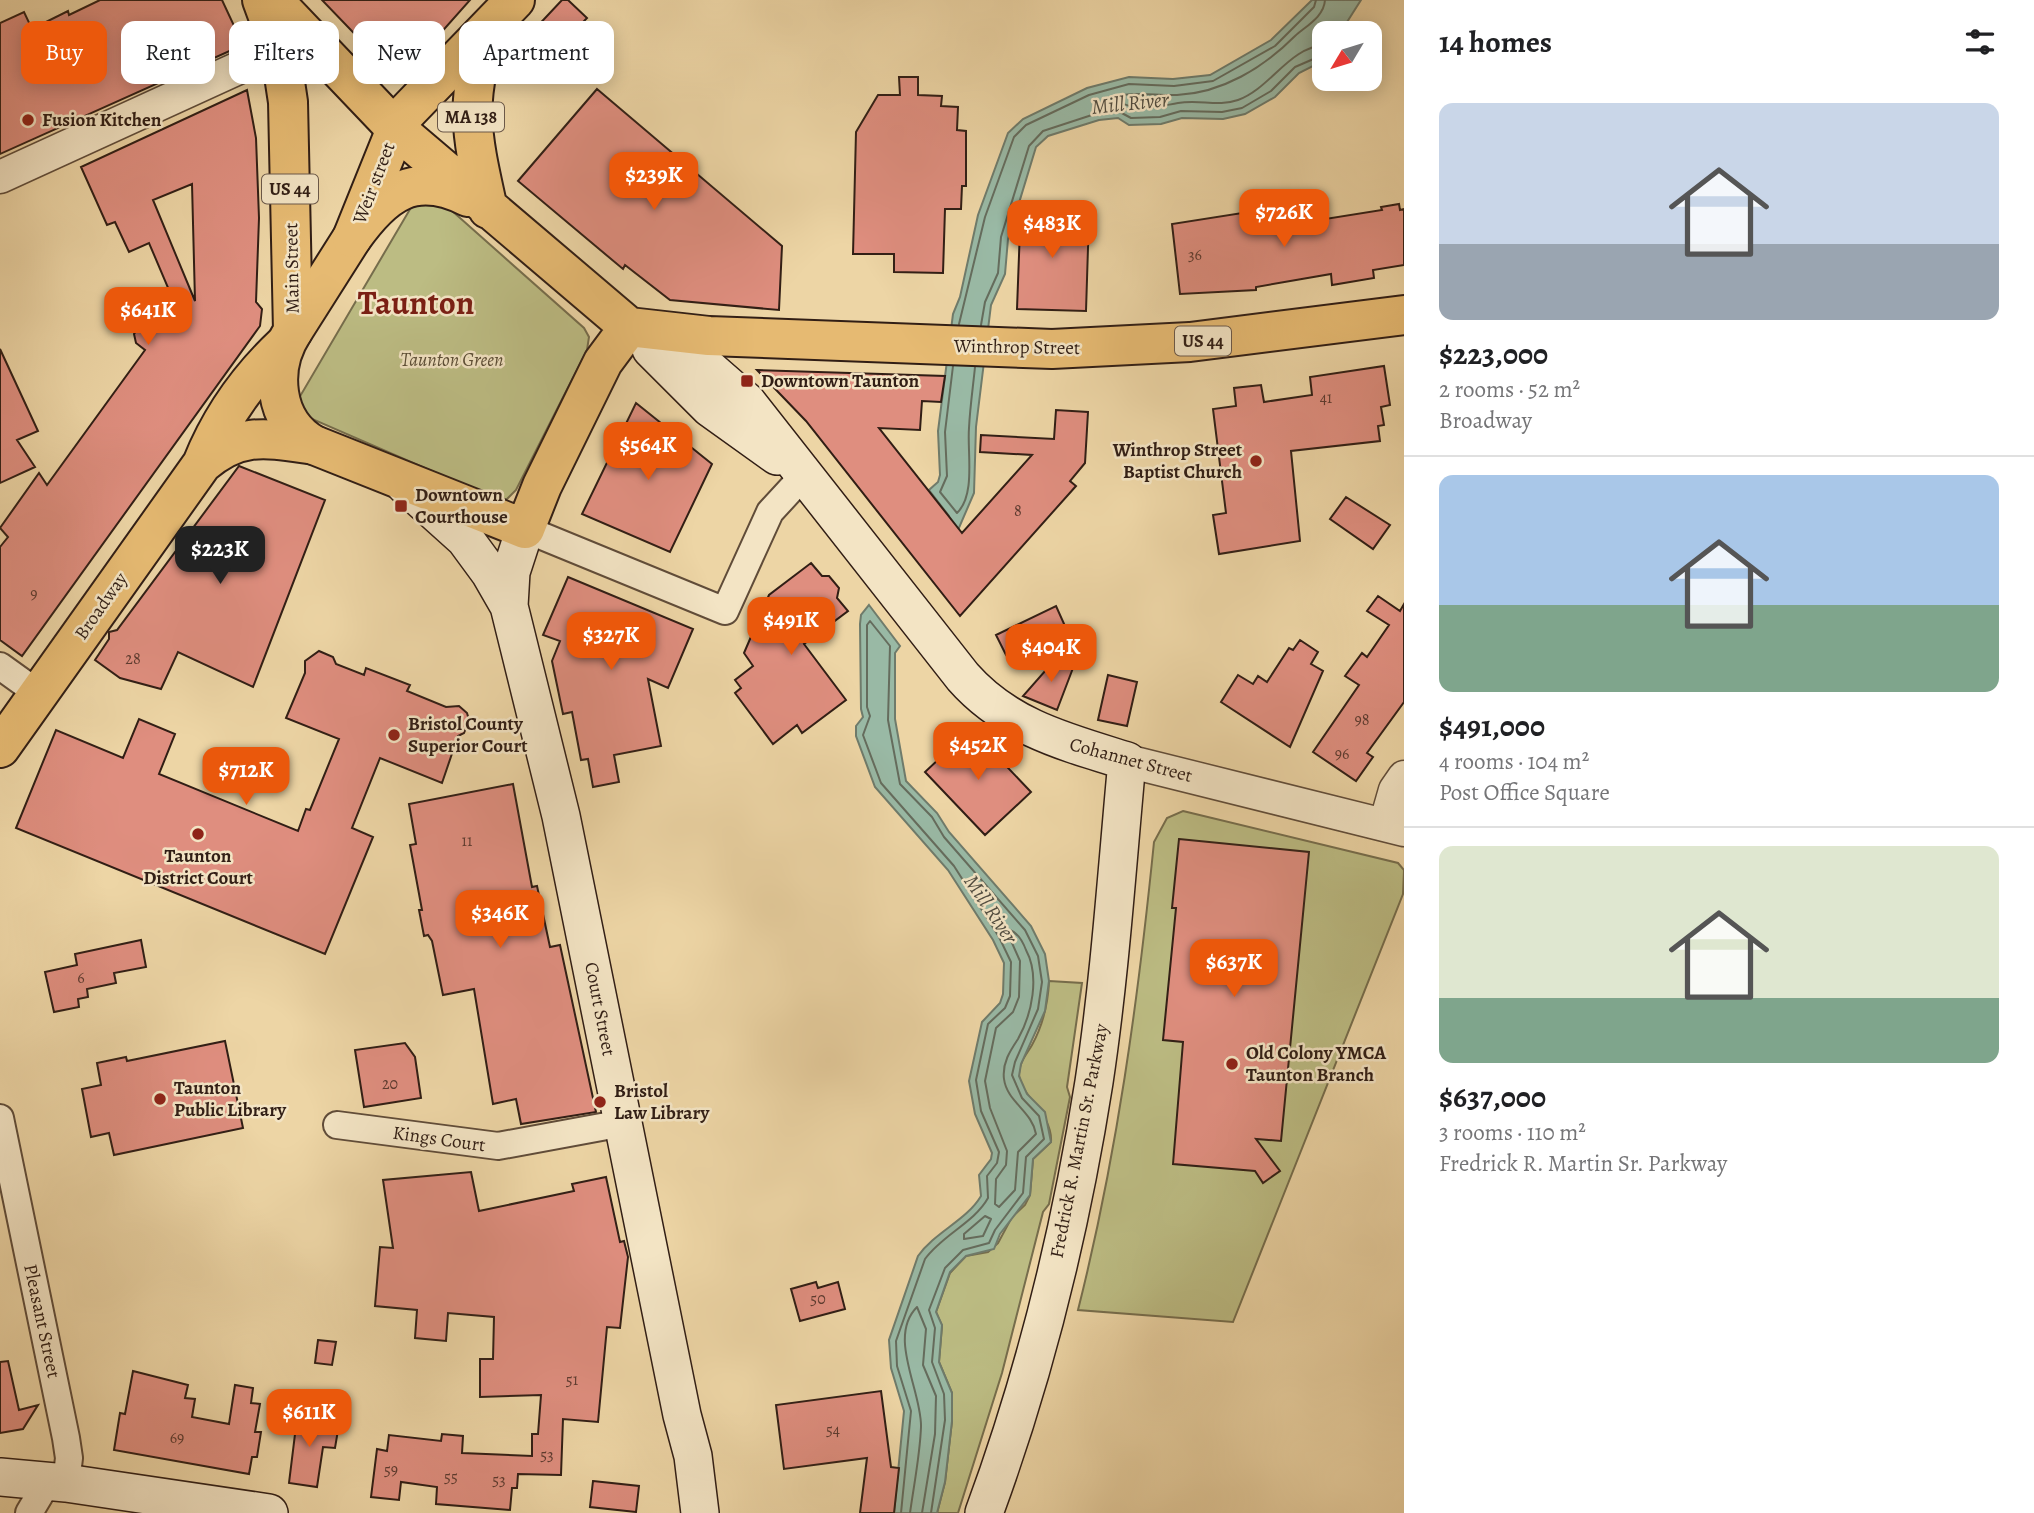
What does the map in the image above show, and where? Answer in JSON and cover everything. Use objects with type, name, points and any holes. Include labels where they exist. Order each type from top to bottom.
[{"type":"main road","name":"Main Street","points":[[262,0],[270,21]]},
{"type":"main road","points":[[273,0],[395,128],[629,327],[603,362],[542,486],[525,529]]},
{"type":"main road","name":"Weir street","points":[[352,238],[395,128],[406,111],[503,13]]},
{"type":"main road","name":"MA 138","points":[[488,209],[473,144],[470,114],[477,70],[503,13]]},
{"type":"main road","points":[[339,75],[354,86]]},
{"type":"main road","name":"Main Street","points":[[285,84],[288,102],[288,338]]},
{"type":"main road","points":[[352,238],[386,200],[421,184],[444,186],[488,209]]},
{"type":"main road","name":"MA 138","points":[[288,338],[352,238]]},
{"type":"main road","name":"Winthrop Street","points":[[629,327],[721,337],[1000,348],[1087,348],[1190,342],[1404,316]]},
{"type":"main road","name":"Cohannet Street","points":[[629,327],[710,408],[754,442],[804,474],[963,677],[983,697],[1005,714],[1041,734],[1127,761]]},
{"type":"main road","name":"US 44","points":[[288,338],[278,386],[280,403],[291,428],[314,445],[525,529]]},
{"type":"main road","name":"Broadway","points":[[0,748],[202,464],[225,416],[288,338]]},
{"type":"main road","name":"Broadway","points":[[202,464],[220,450],[248,439],[314,445]]},
{"type":"main road","name":"Court Street","points":[[391,474],[465,539],[490,573],[509,606],[554,780],[682,1415],[693,1456],[701,1513]]},
{"type":"main road","name":"Court Street","points":[[509,606],[511,572],[525,529]]},
{"type":"main road","name":"Fredrick R. Martin Sr. Parkway","points":[[984,1513],[1010,1440],[1038,1340],[1085,1135],[1105,999],[1127,761]]},
{"type":"main road","name":"Court Street","points":[[674,1513],[682,1415]]},
{"type":"main road","points":[[0,1477],[57,1482],[269,1513]]},
{"type":"street","points":[[0,177],[229,72]]},
{"type":"street","points":[[525,529],[725,611],[770,512],[804,474]]},
{"type":"street","points":[[0,666],[39,694]]},
{"type":"street","name":"Cohannet Street","points":[[1127,761],[1394,827]]},
{"type":"street","points":[[1394,827],[1395,790],[1404,777]]},
{"type":"street","name":"Pleasant Street","points":[[0,1118],[66,1438],[69,1458],[57,1482]]},
{"type":"street","name":"Kings Court","points":[[337,1125],[498,1146],[623,1123]]},
{"type":"street","points":[[29,1513],[57,1482]]},
{"type":"green space","name":"Taunton Green","points":[[433,194],[584,328],[589,337],[587,350],[516,490],[507,499],[496,499],[312,419],[304,413],[299,398],[416,199]]},
{"type":"green space","name":"Old Colony YMCA Taunton Branch","points":[[1183,811],[1398,863],[1404,870],[1403,894],[1233,1322],[1078,1310],[1104,1194],[1125,1078],[1154,842],[1167,818]]},
{"type":"green space","points":[[1049,981],[1082,983],[1067,1087],[1070,1097],[1049,1204],[1043,1212],[1002,1373],[958,1513],[937,1513],[945,1482],[952,1421],[952,1393],[939,1362],[942,1326],[936,1312],[950,1273],[966,1256],[988,1252],[998,1243],[1012,1217],[1025,1205],[1030,1195],[1033,1159],[1051,1142],[1047,1123],[1024,1090],[1019,1074],[1022,1062],[1042,1022]]},
{"type":"water","name":"Mill River","points":[[1312,0],[1361,0],[1348,21],[1312,21],[1312,66],[1299,73],[1275,97],[1245,114],[1223,119],[1182,118],[1161,124],[1129,125],[1118,118],[1099,120],[1048,136],[1036,147],[1008,239],[1005,274],[991,305],[976,427],[974,493],[955,537],[949,516],[929,490],[938,482],[940,475],[938,431],[953,314],[960,297],[978,215],[1008,133],[1023,119],[1087,88],[1129,77],[1173,79],[1210,75],[1271,40]]},
{"type":"water","name":"Mill River","points":[[869,605],[900,646],[895,653],[895,719],[906,781],[937,813],[949,832],[1031,926],[1045,954],[1049,981],[1045,1011],[1021,1064],[1019,1076],[1027,1094],[1045,1112],[1051,1142],[1033,1159],[1030,1195],[1000,1234],[994,1249],[966,1256],[950,1272],[936,1312],[942,1325],[939,1362],[952,1393],[952,1421],[945,1482],[937,1513],[894,1513],[904,1411],[891,1368],[889,1340],[918,1256],[933,1240],[968,1212],[981,1196],[979,1175],[991,1159],[992,1153],[975,1114],[969,1081],[982,1022],[1000,1003],[1003,994],[1004,963],[993,940],[948,870],[875,787],[856,736],[856,726],[863,717],[860,624],[861,615]]},
{"type":"building","points":[[100,0],[222,0],[232,21],[229,21],[229,51],[215,58],[215,21],[121,21],[121,84],[156,84],[0,154],[0,23],[24,12],[28,21],[21,21],[21,84],[107,84],[107,21],[48,21],[68,11],[69,15]]},
{"type":"building","points":[[322,0],[470,0],[445,28],[445,21],[353,21],[353,32]]},
{"type":"building","points":[[562,0],[568,0],[587,18],[584,21],[542,21]]},
{"type":"building","points":[[899,77],[918,77],[918,95],[942,96],[941,106],[958,107],[957,130],[966,131],[966,186],[962,186],[961,209],[945,209],[943,273],[894,272],[894,254],[853,254],[856,132],[878,95],[900,95]]},
{"type":"building","points":[[597,89],[782,246],[779,310],[670,300],[625,265],[623,269],[518,181]]},
{"type":"building","points":[[247,90],[256,138],[259,218],[256,302],[262,309],[260,326],[22,656],[0,640],[0,547],[8,537],[0,528],[39,473],[47,485],[145,350],[136,343],[134,334],[149,314],[156,319],[172,297],[149,243],[129,252],[115,222],[107,225],[81,167]],"holes":[[[192,184],[195,301],[153,200]]]},
{"type":"building","points":[[1284,198],[1290,232],[1326,226],[1325,219],[1382,210],[1381,207],[1399,204],[1400,210],[1404,209],[1404,265],[1373,270],[1374,278],[1332,285],[1331,274],[1256,287],[1256,290],[1180,294],[1172,224],[1268,209],[1266,201]]},
{"type":"building","points":[[1021,202],[1041,202],[1041,208],[1059,209],[1059,215],[1089,216],[1086,311],[1017,309]]},
{"type":"building","points":[[0,349],[38,431],[17,440],[35,467],[0,483]]},
{"type":"building","name":"Winthrop Street Baptist Church","points":[[1384,366],[1390,405],[1381,407],[1384,425],[1378,426],[1380,441],[1291,451],[1300,541],[1219,554],[1213,515],[1226,513],[1213,409],[1236,406],[1234,388],[1261,385],[1264,402],[1312,395],[1310,377]]},
{"type":"building","points":[[757,370],[945,376],[941,402],[922,401],[920,430],[879,428],[962,533],[1032,455],[980,452],[981,435],[1054,439],[1056,410],[1088,412],[1085,463],[1070,481],[1076,486],[960,616],[806,421]]},
{"type":"building","points":[[636,403],[712,464],[670,552],[582,514]]},
{"type":"building","points":[[239,466],[325,500],[253,687],[178,652],[161,689],[120,678],[95,660],[109,639],[109,632],[117,630]]},
{"type":"building","points":[[1346,497],[1390,525],[1373,549],[1330,519]]},
{"type":"building","points":[[811,563],[822,576],[829,576],[839,588],[837,598],[848,611],[804,644],[846,700],[802,733],[797,725],[773,744],[735,693],[741,688],[735,680],[753,666],[744,653],[769,595]]},
{"type":"building","points":[[568,577],[693,629],[668,688],[648,679],[661,746],[614,755],[619,782],[593,787],[588,759],[581,760],[572,712],[563,714],[552,661],[560,641],[543,635]]},
{"type":"building","points":[[1378,596],[1400,611],[1404,604],[1404,702],[1367,753],[1373,757],[1356,781],[1313,752],[1359,685],[1345,676],[1362,653],[1367,657],[1389,625],[1367,611]]},
{"type":"building","points":[[1056,606],[1065,626],[1006,655],[996,635]]},
{"type":"building","points":[[1300,640],[1318,652],[1311,664],[1323,671],[1290,747],[1221,702],[1238,675],[1253,684],[1258,676],[1267,682],[1289,648],[1293,650]]},
{"type":"building","name":"Taunton District Court","points":[[319,651],[333,657],[336,664],[364,675],[366,668],[410,685],[407,691],[446,707],[459,706],[467,713],[469,720],[464,733],[458,736],[442,783],[380,758],[352,828],[373,837],[325,954],[16,828],[56,730],[123,758],[139,719],[175,734],[159,774],[298,831],[306,809],[310,810],[339,739],[286,718],[305,673],[305,661]]},
{"type":"building","points":[[1060,654],[1073,668],[1057,710],[1023,696]]},
{"type":"building","points":[[1108,675],[1137,682],[1127,726],[1098,720]]},
{"type":"building","points":[[971,729],[1031,792],[985,835],[925,772]]},
{"type":"building","points":[[513,784],[532,887],[537,886],[550,947],[560,945],[596,1112],[521,1124],[516,1099],[493,1104],[474,989],[443,995],[432,941],[428,935],[424,936],[419,910],[422,910],[410,845],[416,844],[409,804]]},
{"type":"building","points":[[1179,839],[1309,852],[1281,1141],[1256,1139],[1280,1171],[1263,1183],[1255,1171],[1173,1164],[1183,1042],[1163,1040],[1176,908],[1172,908]]},
{"type":"building","points":[[141,940],[146,967],[114,973],[116,983],[87,989],[88,997],[78,999],[79,1007],[54,1012],[45,972],[77,965],[75,954]]},
{"type":"building","name":"Taunton Public Library","points":[[225,1041],[243,1128],[114,1155],[109,1133],[91,1137],[82,1089],[101,1085],[97,1063],[126,1057],[127,1061]]},
{"type":"building","points":[[405,1043],[415,1057],[421,1098],[364,1107],[355,1050]]},
{"type":"building","points":[[471,1172],[479,1211],[574,1191],[572,1184],[606,1177],[620,1242],[624,1241],[628,1257],[620,1328],[607,1327],[598,1422],[563,1419],[561,1475],[518,1474],[517,1488],[512,1488],[510,1510],[436,1504],[437,1487],[401,1482],[399,1500],[371,1497],[377,1449],[387,1451],[389,1435],[441,1441],[442,1434],[463,1436],[462,1453],[532,1456],[532,1434],[538,1434],[541,1395],[480,1397],[480,1359],[493,1359],[494,1317],[448,1313],[446,1341],[415,1338],[417,1310],[375,1306],[380,1247],[393,1248],[383,1180]]},
{"type":"building","points":[[816,1282],[818,1288],[838,1282],[845,1309],[800,1321],[791,1289]]},
{"type":"building","points":[[318,1340],[336,1342],[332,1365],[315,1363]]},
{"type":"building","points":[[8,1361],[19,1410],[38,1405],[23,1429],[0,1433],[0,1362]]},
{"type":"building","points":[[133,1371],[188,1385],[185,1398],[195,1399],[192,1417],[229,1424],[235,1385],[253,1388],[251,1403],[260,1404],[255,1432],[261,1432],[257,1457],[252,1457],[249,1474],[114,1450],[120,1413],[125,1414]]},
{"type":"building","points":[[881,1391],[891,1467],[899,1468],[894,1513],[860,1513],[867,1458],[784,1469],[776,1405]]},
{"type":"building","points":[[298,1410],[319,1413],[317,1427],[338,1430],[335,1448],[323,1447],[317,1487],[289,1483]]},
{"type":"building","points":[[593,1481],[639,1486],[636,1512],[590,1507]]},
{"type":"place","name":"Fusion Kitchen","points":[[28,120]]},
{"type":"place","name":"Downtown Taunton","points":[[747,381]]},
{"type":"place","name":"Winthrop Street Baptist Church","points":[[1256,461]]},
{"type":"place","name":"Downtown Courthouse","points":[[401,506]]},
{"type":"place","name":"Bristol County Superior Court","points":[[394,735]]},
{"type":"place","name":"Taunton District Court","points":[[198,834]]},
{"type":"place","name":"Old Colony YMCA Taunton Branch","points":[[1232,1064]]},
{"type":"place","name":"Taunton Public Library","points":[[160,1099]]},
{"type":"place","name":"Bristol Law Library","points":[[600,1102]]},
{"type":"district","name":"Taunton","points":[[416,302]]}]
